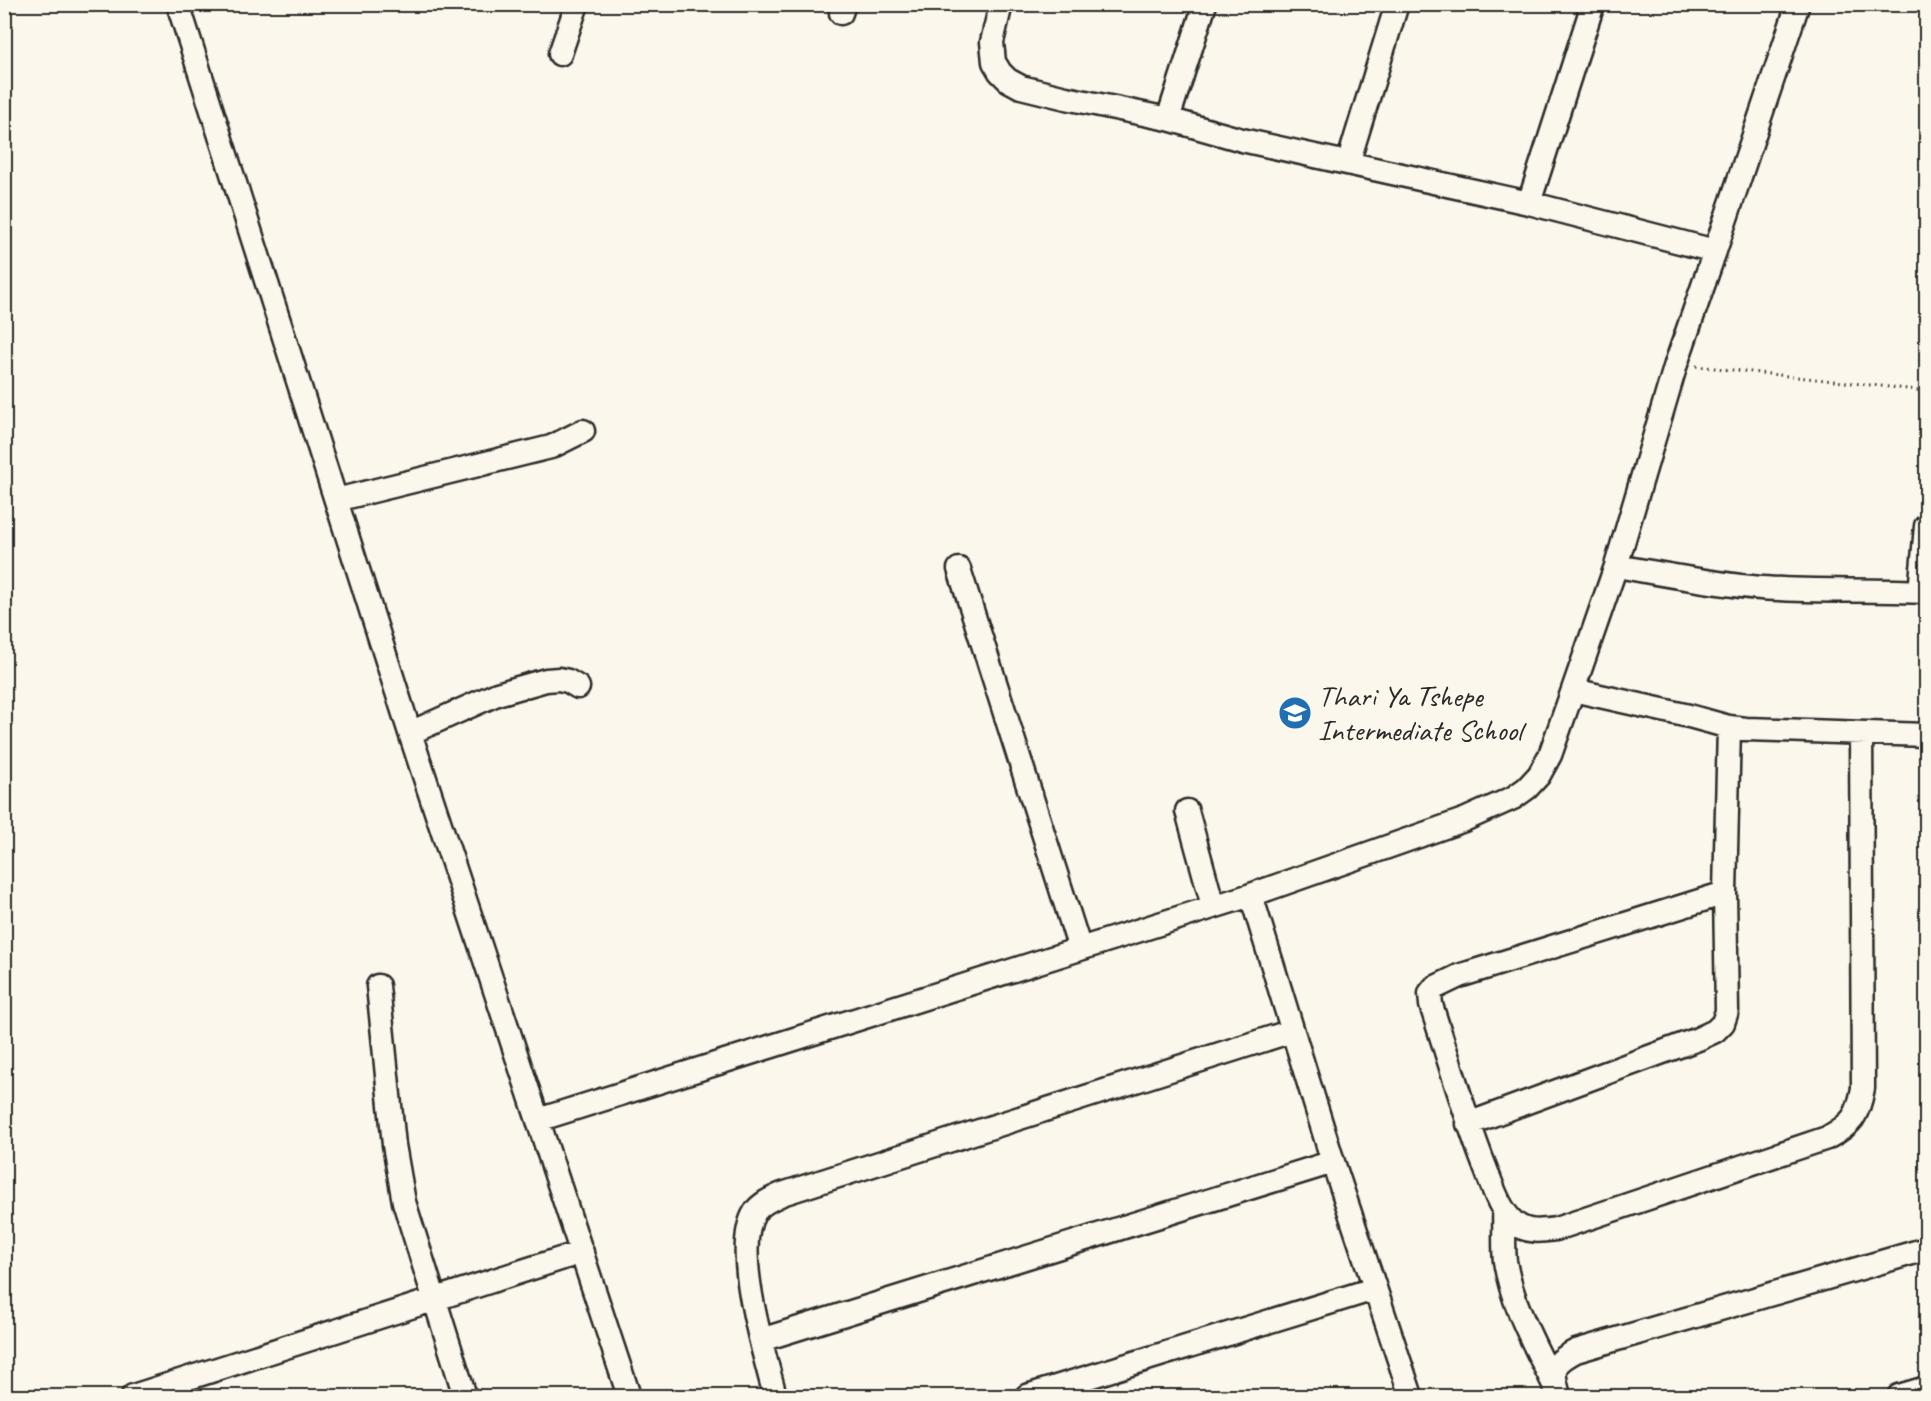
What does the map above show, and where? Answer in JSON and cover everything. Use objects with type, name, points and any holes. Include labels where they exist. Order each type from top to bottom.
[{"type":"street","points":[[178,4],[410,733],[629,1396]]},
{"type":"street","points":[[560,54],[577,4]]},
{"type":"street","points":[[1001,4],[992,42],[994,62],[1008,80],[1021,87],[1168,119],[1242,140],[1529,203],[1715,251]]},
{"type":"street","points":[[1168,119],[1205,4]]},
{"type":"street","points":[[1348,163],[1397,4]]},
{"type":"street","points":[[1529,203],[1593,4]]},
{"type":"street","points":[[538,1120],[1251,895],[1464,820],[1513,798],[1527,788],[1539,775],[1550,755],[1616,566],[1676,364],[1798,4]]},
{"type":"street","points":[[336,500],[551,447],[583,431]]},
{"type":"street","points":[[1616,566],[1761,588],[1923,592],[1926,526]]},
{"type":"street","points":[[959,569],[1080,949]]},
{"type":"street","points":[[410,733],[497,694],[546,680],[559,679],[578,687]]},
{"type":"street","points":[[1573,690],[1729,727],[1773,731],[1926,735]]},
{"type":"street","points":[[1468,1124],[1715,1031],[1723,1023],[1726,1011],[1725,893],[1729,727]]},
{"type":"street","points":[[1725,893],[1459,976],[1434,988],[1430,993],[1431,1005],[1468,1124],[1495,1193],[1514,1223],[1525,1229],[1539,1232],[1556,1230],[1827,1138],[1844,1129],[1854,1120],[1860,1106],[1863,1088],[1862,733]]},
{"type":"street","points":[[1187,811],[1213,906]]},
{"type":"street","points":[[1251,895],[1333,1162],[1411,1396]]},
{"type":"street","points":[[378,986],[394,1145],[404,1202],[433,1301],[465,1396]]},
{"type":"street","points":[[775,1396],[748,1278],[746,1247],[755,1212],[766,1202],[782,1194],[1293,1031]]},
{"type":"street","points":[[761,1340],[1333,1162]]},
{"type":"street","points":[[1504,1210],[1505,1258],[1508,1278],[1526,1328],[1559,1395]]},
{"type":"street","points":[[1559,1395],[1554,1369],[1558,1362],[1576,1351],[1926,1249]]},
{"type":"street","points":[[133,1396],[582,1252]]},
{"type":"street","points":[[1027,1396],[1374,1289]]},
{"type":"street","points":[[1899,1396],[1926,1388]]},
{"type":"path","points":[[1676,364],[1926,391]]},
{"type":"place","name":"Thari Ya Tshepe Intermediate School","points":[[1295,713]]}]
